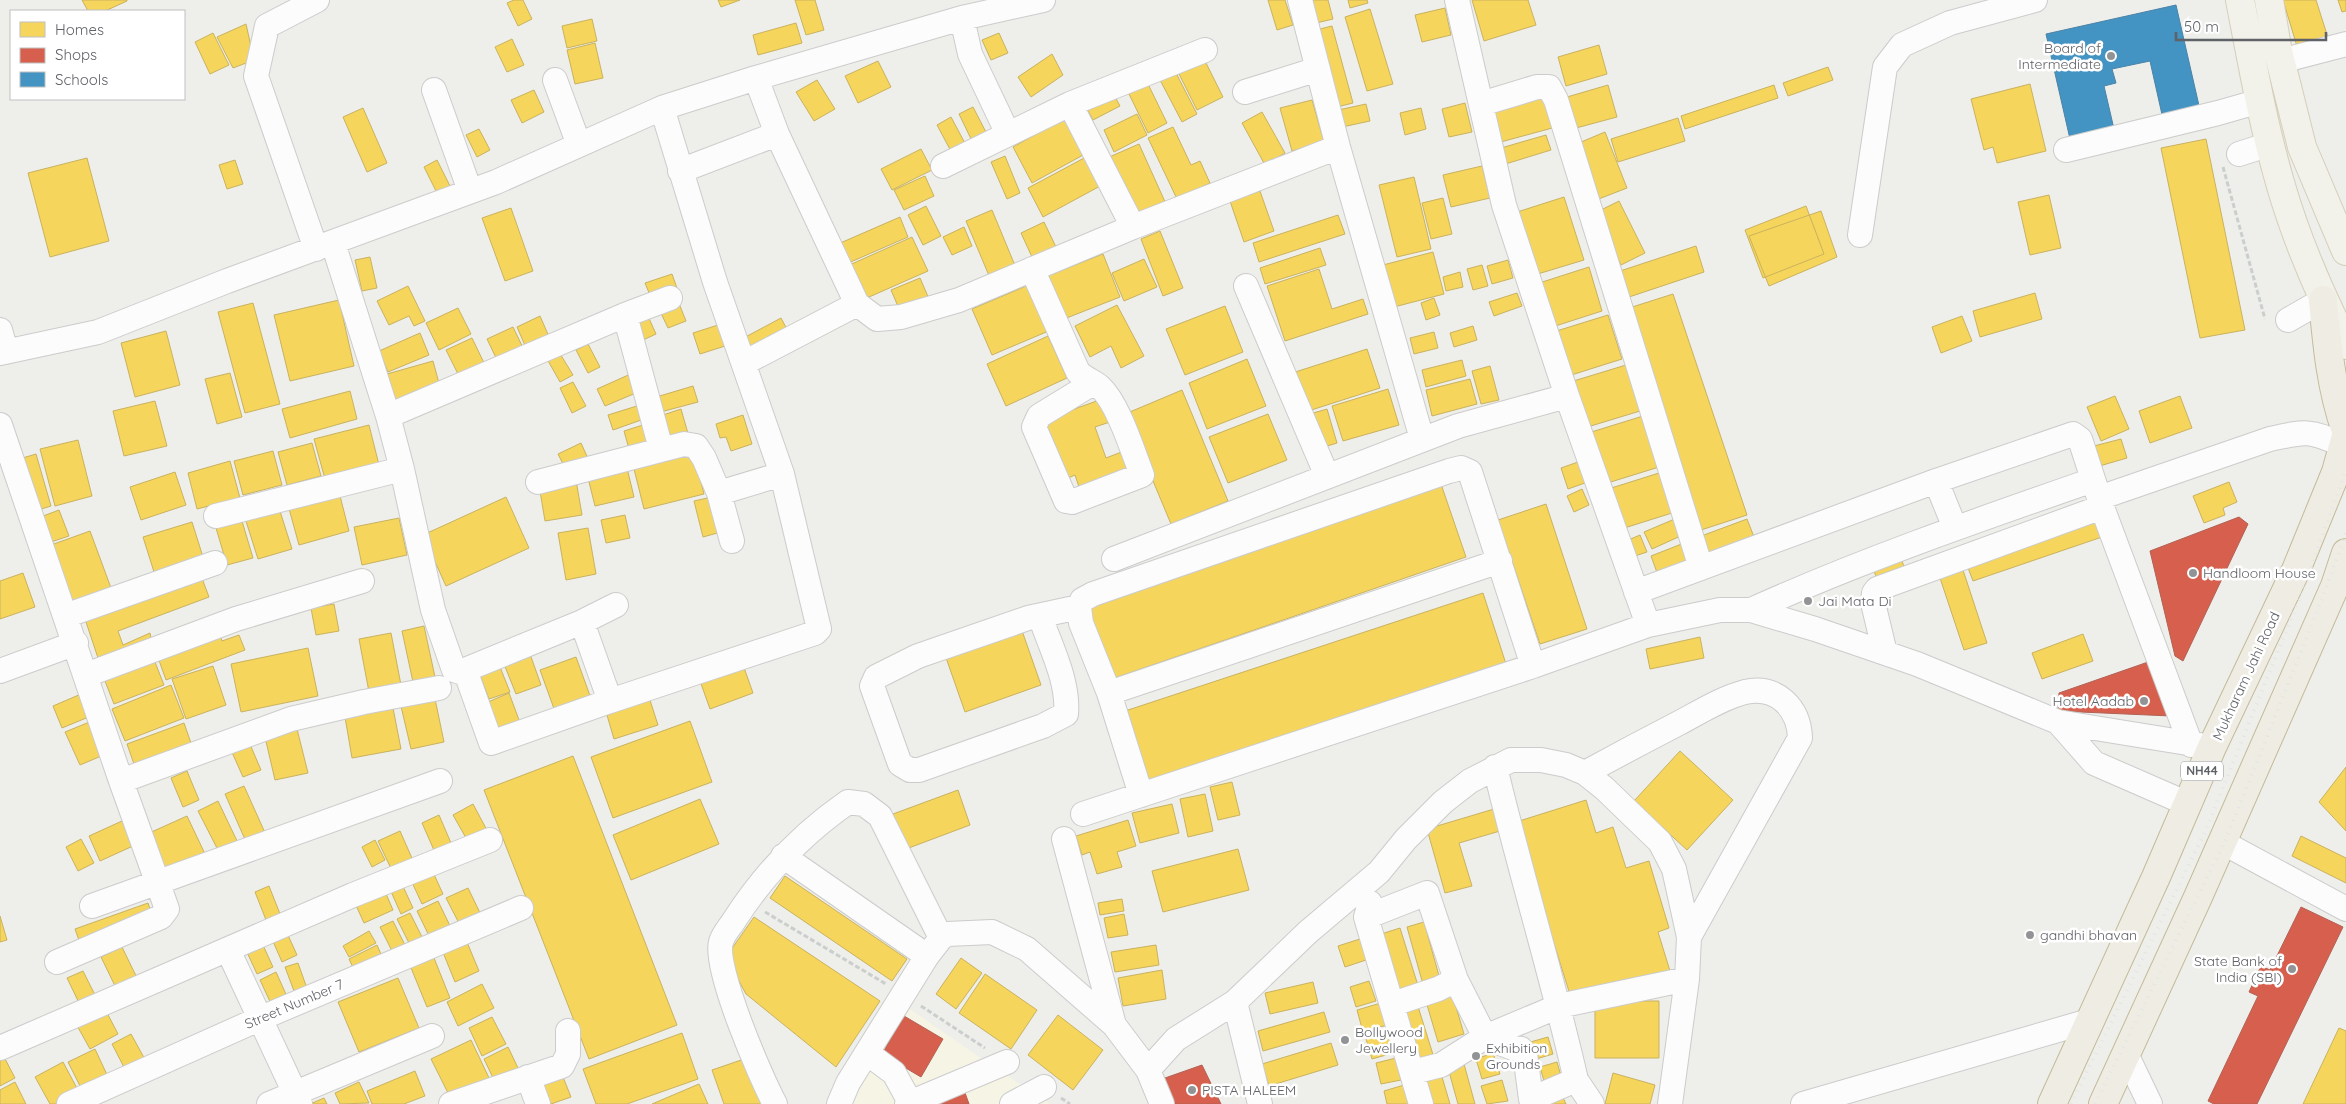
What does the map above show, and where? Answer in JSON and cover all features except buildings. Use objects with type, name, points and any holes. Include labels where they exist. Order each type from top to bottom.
[{"type":"highway","points":[[2323,300],[2328,361],[2345,437]]},
{"type":"highway","name":"Mukharam Jahi Road","points":[[2052,1104],[2188,804],[2202,746],[2296,570],[2336,472],[2345,437]]},
{"type":"highway","points":[[2103,1104],[2222,842],[2335,586],[2346,553]]},
{"type":"main road","points":[[2240,0],[2260,101],[2281,186],[2323,300],[2346,344]]},
{"type":"main road","points":[[2269,0],[2281,61],[2302,147],[2346,251]]},
{"type":"street","points":[[317,0],[267,26],[256,76],[325,246],[388,416],[402,468],[433,610],[454,670],[458,672],[465,670],[582,622],[616,605]]},
{"type":"street","points":[[2,345],[98,332],[470,191],[662,108],[756,78],[962,18],[986,6],[1043,0]]},
{"type":"street","points":[[1300,0],[1338,147],[1422,439]]},
{"type":"street","points":[[1458,0],[1504,206],[1566,396],[1648,624]]},
{"type":"street","points":[[1860,235],[1885,67],[1902,45],[1950,23],[2035,0]]},
{"type":"street","points":[[962,18],[970,54],[1008,134]]},
{"type":"street","points":[[2281,61],[2346,44]]},
{"type":"street","points":[[943,166],[1070,104],[1205,50]]},
{"type":"street","points":[[1245,92],[1318,69]]},
{"type":"street","points":[[756,78],[777,134],[857,304],[877,319],[901,317],[959,300],[1133,227],[1338,147]]},
{"type":"street","points":[[555,80],[578,145]]},
{"type":"street","points":[[1481,104],[1537,87],[1549,87],[1556,100],[1702,568]]},
{"type":"street","points":[[434,90],[470,191]]},
{"type":"street","points":[[2066,150],[2260,101]]},
{"type":"street","points":[[1070,104],[1133,227]]},
{"type":"street","points":[[465,670],[491,743],[610,701],[815,633],[819,628],[782,474],[715,282],[662,108]]},
{"type":"street","points":[[680,171],[777,134]]},
{"type":"street","points":[[2239,154],[2270,144]]},
{"type":"street","points":[[1032,269],[1078,372],[1085,379],[1093,383],[1100,387],[1114,408],[1142,475],[1072,502],[1066,501],[1034,427],[1039,416],[1093,383]]},
{"type":"street","points":[[1246,286],[1327,476]]},
{"type":"street","points":[[388,416],[625,315],[670,298]]},
{"type":"street","points":[[2288,320],[2323,300]]},
{"type":"street","points":[[744,363],[857,304]]},
{"type":"street","points":[[625,315],[661,449]]},
{"type":"street","points":[[1114,559],[1458,426],[1566,396]]},
{"type":"street","points":[[0,425],[76,643],[121,781],[166,906],[166,914],[57,962]]},
{"type":"street","points":[[1751,610],[1803,587],[1954,528],[2098,495],[2270,439],[2299,432],[2345,437]]},
{"type":"street","points":[[1636,592],[1936,481],[2073,434],[2080,438],[2098,495],[2202,746]]},
{"type":"street","points":[[538,482],[661,449],[684,444],[696,446],[704,458],[719,493],[732,540]]},
{"type":"street","points":[[216,516],[402,468]]},
{"type":"street","points":[[1141,795],[1109,694],[1081,623],[1079,607],[1082,600],[1093,594],[1460,468],[1470,472],[1533,666]]},
{"type":"street","points":[[719,493],[782,474]]},
{"type":"street","points":[[1936,481],[1954,528]]},
{"type":"street","points":[[1885,653],[1873,603],[1874,593],[1878,590],[2098,495]]},
{"type":"street","points":[[1109,694],[1500,561]]},
{"type":"street","points":[[65,616],[215,563]]},
{"type":"street","points":[[86,675],[236,619],[362,581]]},
{"type":"street","points":[[1040,616],[1063,683],[1067,702],[1066,714],[1042,726],[918,770],[910,770],[900,764],[872,686],[876,677],[881,672],[918,656],[1028,618],[1079,607]]},
{"type":"street","points":[[1083,814],[1533,666],[1648,624],[1720,610],[1751,610],[1885,653],[1917,664],[2058,722],[2202,746]]},
{"type":"street","points":[[582,622],[610,701]]},
{"type":"street","points":[[0,671],[76,643]]},
{"type":"street","points":[[121,781],[291,719],[364,702],[439,688]]},
{"type":"street","points":[[1585,773],[1710,706],[1745,692],[1759,691],[1780,697],[1795,712],[1799,724],[1800,738],[1689,937]]},
{"type":"street","points":[[2058,722],[2094,763],[2188,804]]},
{"type":"street","points":[[1148,1070],[1176,1039],[1235,1002],[1308,932],[1379,872],[1406,839],[1443,802],[1470,781],[1511,760],[1540,760],[1566,765],[1585,773],[1627,809],[1660,842],[1674,869],[1689,937],[1687,979],[1670,1104]]},
{"type":"street","points":[[1495,767],[1559,1006],[1576,1080],[1590,1104]]},
{"type":"street","points":[[92,906],[440,781]]},
{"type":"street","points":[[775,1104],[763,1082],[723,973],[720,943],[747,901],[784,856],[831,814],[848,802],[864,804],[880,816],[934,947]]},
{"type":"street","points":[[1064,839],[1114,1025]]},
{"type":"street","points":[[0,1048],[353,896],[490,840]]},
{"type":"street","points":[[2222,842],[2346,909]]},
{"type":"street","points":[[784,856],[934,947]]},
{"type":"street","points":[[1379,872],[1366,917],[1421,1104]]},
{"type":"street","points":[[1366,917],[1428,893],[1456,980],[1485,1037],[1513,1048],[1521,1049],[1525,1054],[1531,1099],[1576,1080]]},
{"type":"street","name":"Street Number 7","points":[[69,1104],[259,1019],[521,908]]},
{"type":"street","points":[[861,1104],[844,1094],[867,1053],[934,947],[947,934],[992,932],[1027,949],[1114,1025],[1148,1070],[1162,1104]]},
{"type":"street","points":[[228,950],[298,1099]]},
{"type":"street","points":[[1413,1072],[1441,1065],[1485,1037],[1559,1006],[1687,979]]},
{"type":"street","points":[[1393,1004],[1438,989],[1456,980]]},
{"type":"street","points":[[1235,1002],[1260,1104]]},
{"type":"street","points":[[1803,1104],[2089,1021]]},
{"type":"street","points":[[451,1104],[562,1066],[568,1054],[568,1030]]},
{"type":"street","points":[[269,1104],[298,1099],[432,1036]]},
{"type":"street","points":[[867,1053],[894,1073],[910,1103],[1007,1062]]},
{"type":"street","points":[[2126,1054],[2150,1104]]},
{"type":"street","points":[[528,1077],[538,1104]]},
{"type":"street","points":[[1012,1104],[1044,1087]]},
{"type":"path","points":[[2239,154],[2228,157],[2222,169],[2266,321],[2275,328],[2288,320]]},
{"type":"shaded area","points":[[910,1009],[1050,1104],[852,1104],[866,1077]]},
{"type":"railway","points":[[2071,1104],[2205,832],[2303,589],[2346,470]]},
{"type":"railway","points":[[2095,1104],[2225,841],[2323,597],[2346,533]]},
{"type":"place","name":"Board of Intermediate","points":[[2111,56]]},
{"type":"place","name":"Handloom House","points":[[2193,573]]},
{"type":"place","name":"Jai Mata Di","points":[[1808,601]]},
{"type":"place","name":"Hotel Aadab","points":[[2144,701]]},
{"type":"place","name":"gandhi bhavan","points":[[2030,935]]},
{"type":"place","name":"State Bank of India (SBI)","points":[[2292,969]]},
{"type":"place","name":"Bollywood Jewellery","points":[[1345,1040]]},
{"type":"place","name":"Exhibition Grounds","points":[[1476,1056]]},
{"type":"place","name":"PISTA HALEEM","points":[[1192,1090]]}]
